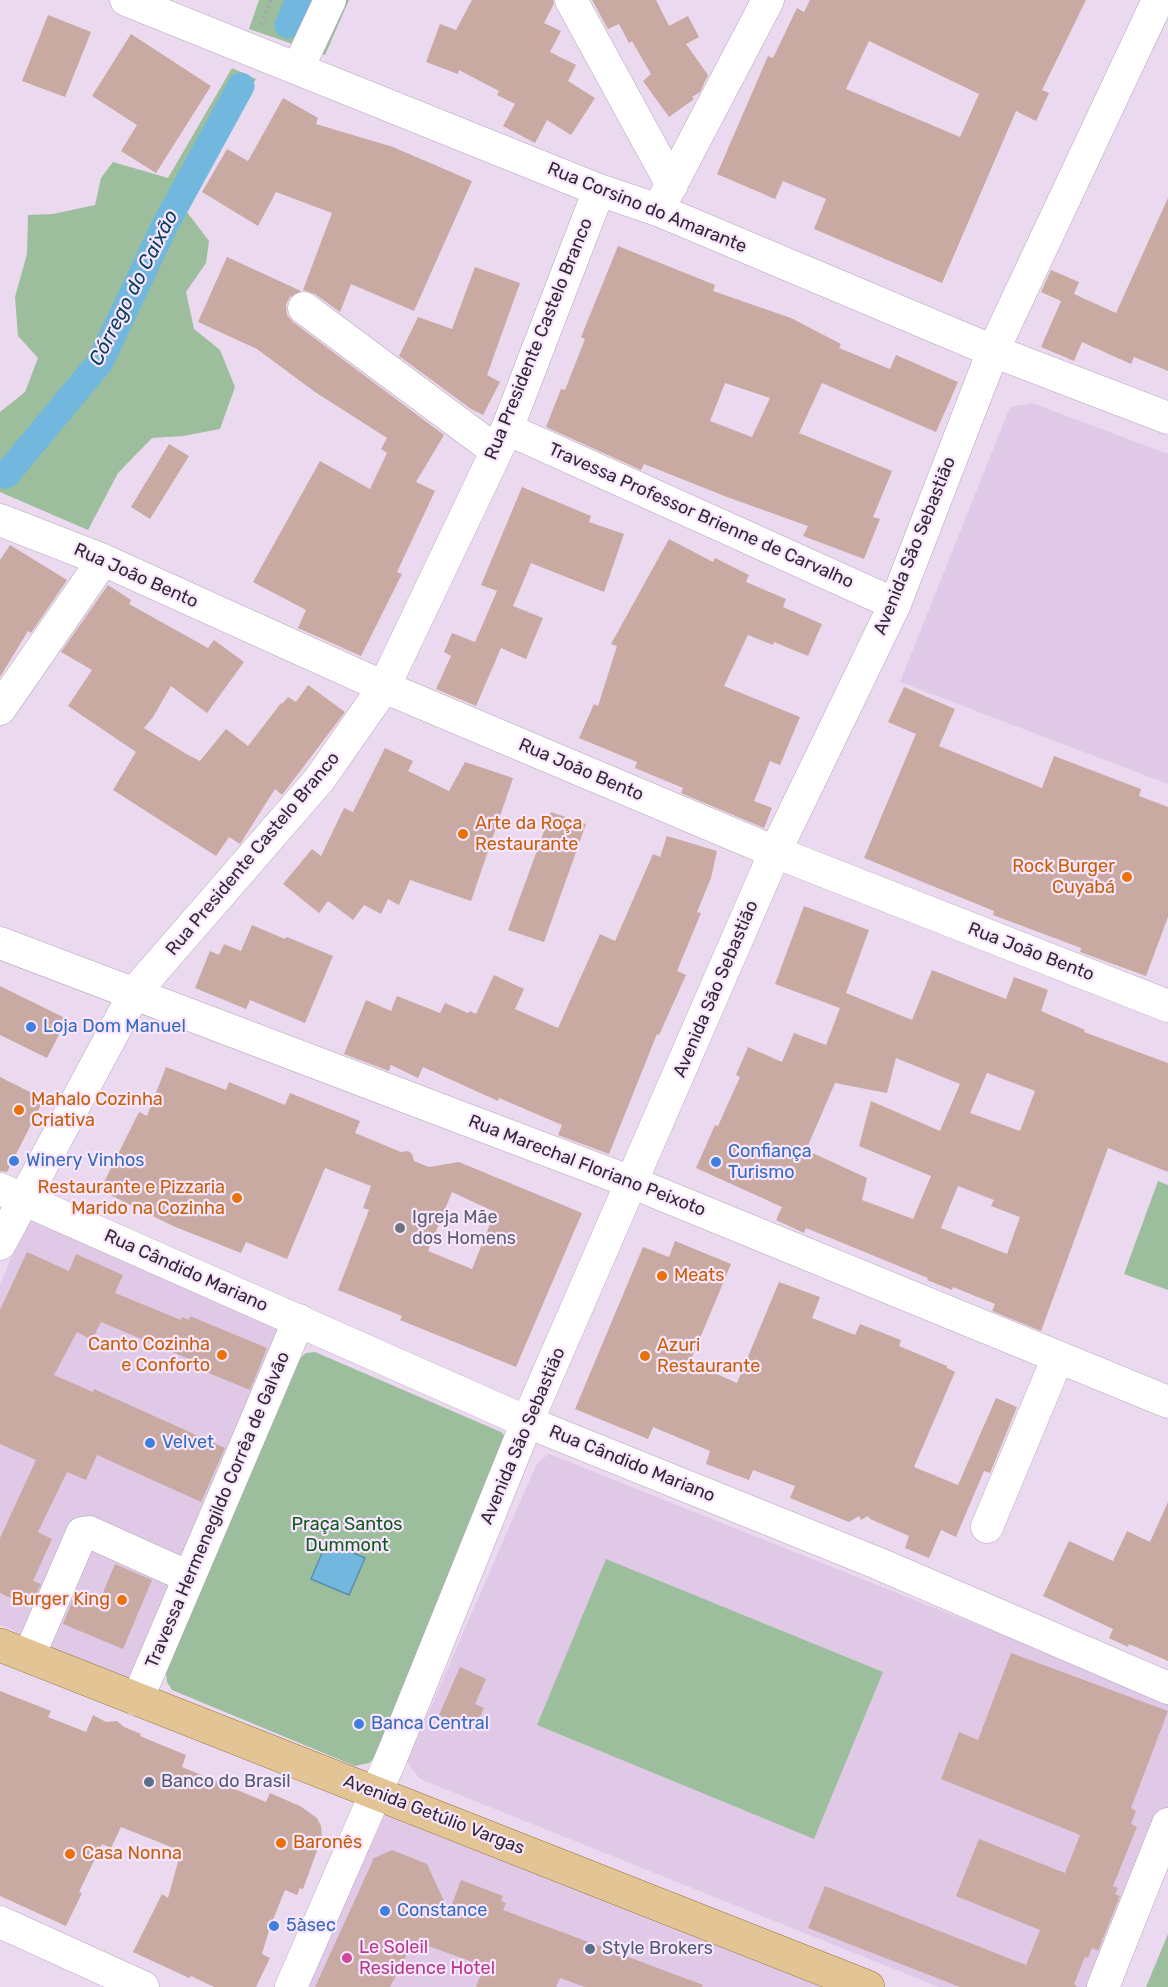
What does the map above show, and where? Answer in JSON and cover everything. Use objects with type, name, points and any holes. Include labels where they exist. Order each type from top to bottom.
[{"type":"main road","name":"Avenida Getúlio Vargas","points":[[14,1650],[868,1987]]},
{"type":"street","name":"Rua Corsino do Amarante","points":[[126,0],[599,190],[665,198],[993,351],[1168,418]]},
{"type":"street","points":[[298,68],[330,0]]},
{"type":"street","points":[[571,0],[665,198]]},
{"type":"street","points":[[665,198],[768,0]]},
{"type":"street","name":"Avenida São Sebastião","points":[[291,1987],[392,1756],[528,1422],[775,852],[895,604],[993,351],[1158,0]]},
{"type":"street","name":"Rua Presidente Castelo Branco","points":[[0,1244],[11,1195],[135,993],[319,780],[384,687],[501,440],[599,190]]},
{"type":"street","name":"Travessa Professor Brienne de Carvalho","points":[[304,308],[501,440],[895,604]]},
{"type":"street","name":"Rua João Bento","points":[[0,520],[103,560],[384,687],[775,852],[1168,1006]]},
{"type":"street","points":[[0,709],[103,560]]},
{"type":"street","name":"Rua Marechal Floriano Peixoto","points":[[0,943],[631,1182],[1168,1402]]},
{"type":"street","name":"Rua Cândido Mariano","points":[[11,1195],[528,1422],[877,1563],[1168,1688]]},
{"type":"street","name":"Travessa Hermenegildo Corrêa de Galvão","points":[[137,1700],[299,1320]]},
{"type":"street","points":[[987,1527],[1058,1357]]},
{"type":"street","points":[[14,1650],[82,1533],[89,1532],[189,1577]]},
{"type":"street","points":[[1103,1987],[1168,1824]]},
{"type":"street","points":[[0,1922],[143,1987]]},
{"type":"shaded area","points":[[1032,403],[1168,454],[1168,784],[900,682],[1010,407]]},
{"type":"shaded area","points":[[34,1206],[295,1320],[134,1683],[0,1625],[0,1284]]},
{"type":"shaded area","points":[[549,1454],[1168,1701],[1168,1865],[1119,1987],[939,1987],[420,1779],[407,1762],[537,1463]]},
{"type":"shaded area","points":[[386,1812],[821,1987],[305,1987]]},
{"type":"green space","points":[[259,0],[349,0],[325,55],[249,29]]},
{"type":"green space","points":[[232,68],[256,79],[184,208],[209,241],[206,263],[186,292],[194,329],[220,350],[235,387],[220,429],[183,436],[152,438],[118,473],[88,530],[0,492],[0,412],[25,392],[38,358],[18,336],[15,297],[27,254],[28,215],[53,214],[95,205],[101,178],[113,162],[168,178]]},
{"type":"green space","points":[[1158,1181],[1168,1185],[1168,1290],[1124,1274]]},
{"type":"green space","name":"Praça Santos Dummont","points":[[315,1352],[501,1432],[507,1438],[378,1755],[369,1763],[355,1766],[172,1690],[167,1682],[166,1672],[298,1360],[306,1353]]},
{"type":"green space","points":[[606,1559],[883,1672],[814,1839],[537,1725]]},
{"type":"green space","points":[[1168,1934],[1168,1987],[1146,1987]]},
{"type":"water","points":[[327,1541],[365,1558],[349,1595],[311,1579]]},
{"type":"building","points":[[472,0],[553,0],[554,4],[544,23],[561,31],[550,52],[576,65],[568,81],[595,98],[571,135],[547,120],[535,143],[503,126],[515,104],[497,95],[499,91],[459,70],[458,74],[426,62],[440,24],[456,30]]},
{"type":"building","points":[[592,0],[656,0],[669,26],[688,16],[699,37],[686,44],[708,75],[700,92],[692,97],[694,99],[669,117],[643,81],[651,74],[632,41],[629,43],[619,24],[608,29]]},
{"type":"building","points":[[810,0],[1086,0],[1042,90],[1049,93],[1036,121],[1016,111],[942,283],[814,229],[826,199],[783,181],[775,199],[717,174],[768,56],[773,58],[797,8],[804,12]],"holes":[[[869,41],[979,94],[960,137],[846,89]]]},
{"type":"building","points":[[48,15],[91,32],[65,97],[22,81]]},
{"type":"building","points":[[131,34],[211,86],[156,173],[121,151],[137,125],[92,96]]},
{"type":"building","points":[[283,98],[318,118],[316,124],[393,147],[472,181],[414,311],[351,284],[340,312],[315,294],[303,290],[332,213],[276,192],[258,226],[202,192],[227,149],[248,161]]},
{"type":"building","points":[[1168,198],[1168,371],[1134,357],[1131,364],[1082,342],[1074,361],[1041,347],[1061,301],[1041,292],[1051,270],[1079,282],[1074,294],[1116,313]]},
{"type":"building","points":[[618,246],[715,285],[713,291],[791,318],[841,344],[839,348],[890,369],[896,355],[958,382],[936,432],[822,383],[799,433],[892,471],[873,517],[880,519],[864,559],[803,536],[808,526],[644,464],[641,470],[546,427],[561,389],[565,390],[585,339],[581,337]],"holes":[[[725,383],[770,398],[752,437],[710,421]]]},
{"type":"building","points":[[227,257],[301,291],[290,297],[286,305],[287,315],[293,322],[444,435],[416,482],[435,491],[397,572],[402,574],[361,656],[298,628],[306,610],[253,582],[320,461],[370,489],[387,453],[381,449],[387,438],[315,392],[257,349],[198,322]]},
{"type":"building","points":[[475,267],[520,283],[487,375],[500,382],[483,415],[471,409],[399,356],[418,317],[452,329]]},
{"type":"building","points":[[169,444],[189,456],[150,519],[131,507]]},
{"type":"building","points":[[522,487],[591,516],[589,522],[624,534],[604,592],[531,563],[513,606],[543,618],[526,659],[501,648],[476,706],[436,689],[451,656],[444,652],[452,633],[475,642],[497,591],[481,585]]},
{"type":"building","points":[[669,539],[713,562],[715,558],[749,575],[746,582],[786,599],[783,607],[822,624],[808,656],[774,642],[773,645],[748,635],[724,686],[800,717],[780,765],[770,761],[754,801],[772,808],[764,828],[681,793],[683,788],[635,768],[637,762],[579,738],[594,704],[598,706],[617,646],[611,644]]},
{"type":"building","points":[[10,545],[67,580],[31,633],[28,631],[0,677],[0,560]]},
{"type":"building","points":[[108,585],[131,600],[129,604],[208,648],[214,640],[244,662],[207,713],[171,686],[144,728],[188,755],[200,761],[226,729],[248,746],[281,703],[288,697],[296,702],[308,685],[345,712],[282,795],[275,789],[240,844],[229,837],[216,856],[113,790],[136,752],[68,706],[92,670],[61,652]]},
{"type":"building","points":[[904,687],[955,709],[939,746],[1042,788],[1054,756],[1141,789],[1139,796],[1168,807],[1168,917],[1146,976],[1080,952],[1081,948],[993,915],[994,911],[864,858],[916,734],[888,722]]},
{"type":"building","points":[[385,748],[413,761],[408,771],[449,791],[465,762],[513,778],[471,901],[410,880],[399,905],[388,899],[381,914],[364,905],[353,920],[328,901],[319,913],[283,884],[312,849],[321,856],[344,808],[353,812]]},
{"type":"building","points":[[551,812],[586,824],[544,942],[508,930]]},
{"type":"building","points":[[667,836],[717,851],[711,878],[697,912],[701,913],[677,971],[686,975],[659,1035],[657,1034],[609,1154],[558,1135],[562,1125],[499,1098],[498,1101],[423,1067],[418,1078],[391,1065],[389,1071],[344,1054],[366,1000],[391,1011],[397,996],[440,1013],[445,1003],[476,1014],[494,975],[524,989],[515,1009],[558,1028],[600,934],[615,941],[653,854],[660,857]]},
{"type":"building","points":[[804,906],[869,930],[846,993],[912,1020],[932,970],[1006,999],[1014,977],[1048,990],[1041,1011],[1085,1030],[1084,1032],[1168,1063],[1168,1172],[1108,1148],[1041,1331],[992,1311],[995,1304],[953,1287],[952,1290],[927,1280],[928,1278],[806,1228],[804,1233],[776,1220],[782,1207],[696,1168],[740,1077],[736,1075],[748,1047],[782,1062],[794,1033],[826,1045],[840,1008],[775,984]],"holes":[[[896,1058],[960,1084],[940,1131],[871,1101],[859,1146],[931,1176],[913,1219],[862,1200],[867,1178],[806,1150],[835,1083],[887,1093]],[[987,1073],[1035,1091],[1020,1131],[970,1113]],[[958,1186],[994,1200],[991,1206],[1020,1217],[1007,1254],[941,1228]]]},
{"type":"building","points":[[252,925],[333,956],[305,1023],[250,1000],[246,1009],[195,988],[210,951],[219,955],[224,944],[241,951]]},
{"type":"building","name":"Loja Dom Manuel","points":[[0,986],[67,1019],[47,1058],[0,1035]]},
{"type":"building","points":[[166,1067],[226,1090],[229,1082],[285,1105],[290,1093],[360,1121],[355,1133],[401,1152],[408,1151],[412,1154],[414,1161],[429,1167],[459,1162],[582,1213],[516,1367],[400,1320],[402,1316],[338,1290],[369,1210],[363,1208],[371,1186],[325,1168],[287,1259],[246,1242],[241,1253],[173,1226],[100,1190],[139,1112],[147,1116]],"holes":[[[452,1192],[495,1212],[472,1269],[428,1251]]]},
{"type":"building","name":"Mahalo Cozinha Criativa","points":[[0,1077],[44,1099],[7,1172],[0,1171]]},
{"type":"building","points":[[675,1241],[731,1264],[690,1362],[737,1383],[779,1282],[820,1297],[812,1318],[855,1335],[860,1324],[901,1340],[899,1346],[947,1366],[955,1372],[914,1467],[958,1485],[996,1398],[1017,1407],[990,1473],[984,1471],[956,1537],[941,1530],[929,1558],[905,1548],[909,1536],[870,1519],[868,1516],[861,1520],[859,1516],[849,1522],[790,1498],[795,1486],[753,1470],[749,1480],[706,1464],[710,1451],[653,1427],[648,1439],[575,1409],[643,1247],[669,1257]]},
{"type":"building","points":[[27,1252],[69,1271],[76,1254],[123,1275],[115,1293],[181,1320],[182,1317],[189,1320],[190,1316],[267,1348],[250,1390],[187,1364],[189,1359],[101,1322],[92,1340],[77,1332],[54,1375],[93,1392],[94,1389],[225,1448],[201,1502],[97,1455],[86,1480],[67,1472],[38,1532],[52,1539],[33,1581],[41,1584],[30,1607],[0,1593],[0,1538],[36,1460],[0,1444],[0,1310]]},
{"type":"building","points":[[1168,1502],[1168,1661],[1109,1638],[1113,1629],[1043,1596],[1069,1541],[1113,1561],[1127,1531],[1150,1542]]},
{"type":"building","name":"Burger King","points":[[115,1564],[152,1580],[123,1649],[63,1624],[74,1597],[97,1607]]},
{"type":"building","points":[[1011,1653],[1168,1711],[1131,1808],[1136,1811],[1131,1824],[1137,1827],[1113,1886],[1118,1888],[1115,1894],[1120,1896],[1098,1951],[1092,1948],[1088,1958],[1085,1957],[1074,1984],[1077,1987],[960,1987],[808,1928],[825,1886],[1026,1965],[1040,1930],[956,1896],[979,1839],[1065,1873],[1080,1835],[941,1779],[959,1732],[978,1740]]},
{"type":"building","points":[[460,1667],[486,1679],[475,1704],[484,1708],[474,1730],[439,1715]]},
{"type":"building","points":[[0,1691],[51,1711],[48,1717],[86,1732],[93,1715],[106,1722],[117,1721],[124,1727],[141,1734],[140,1736],[186,1755],[182,1767],[266,1802],[270,1793],[300,1806],[317,1818],[321,1826],[322,1837],[303,1889],[300,1888],[297,1895],[285,1890],[262,1954],[270,1958],[256,1987],[214,1987],[133,1952],[162,1894],[168,1898],[181,1851],[121,1827],[111,1848],[102,1844],[66,1926],[0,1896]]},
{"type":"building","points":[[392,1850],[427,1864],[449,1912],[461,1880],[503,1896],[501,1901],[506,1903],[503,1910],[703,1985],[702,1987],[585,1987],[560,1978],[556,1987],[476,1987],[484,1966],[414,1941],[390,1987],[315,1987],[374,1858]]},
{"type":"waterway","name":"Córrego do Caixão","points":[[288,25],[299,0]]},
{"type":"waterway","name":"Córrego do Caixão","points":[[6,475],[100,362],[165,225],[241,86]]},
{"type":"place","name":"Arte da Roça Restaurante","points":[[463,834]]},
{"type":"place","name":"Rock Burger Cuyabá","points":[[1127,877]]},
{"type":"place","name":"Loja Dom Manuel","points":[[31,1027]]},
{"type":"place","name":"Mahalo Cozinha Criativa","points":[[19,1110]]},
{"type":"place","name":"Winery Vinhos","points":[[14,1161]]},
{"type":"place","name":"Confiança Turismo","points":[[716,1162]]},
{"type":"place","name":"Restaurante e Pizzaria Marido na Cozinha","points":[[237,1198]]},
{"type":"place","name":"Igreja Mãe dos Homens","points":[[400,1228]]},
{"type":"place","name":"Meats","points":[[662,1276]]},
{"type":"place","name":"Canto Cozinha e Conforto","points":[[222,1355]]},
{"type":"place","name":"Azuri Restaurante","points":[[645,1356]]},
{"type":"place","name":"Velvet","points":[[150,1443]]},
{"type":"place","name":"Burger King","points":[[122,1600]]},
{"type":"place","name":"Banca Central","points":[[359,1724]]},
{"type":"place","name":"Banco do Brasil","points":[[149,1782]]},
{"type":"place","name":"Baronês","points":[[281,1843]]},
{"type":"place","name":"Casa Nonna","points":[[70,1854]]},
{"type":"place","name":"Constance","points":[[385,1911]]},
{"type":"place","name":"5àsec","points":[[274,1926]]},
{"type":"place","name":"Style Brokers","points":[[590,1949]]},
{"type":"place","name":"Le Soleil Residence Hotel","points":[[347,1958]]}]
